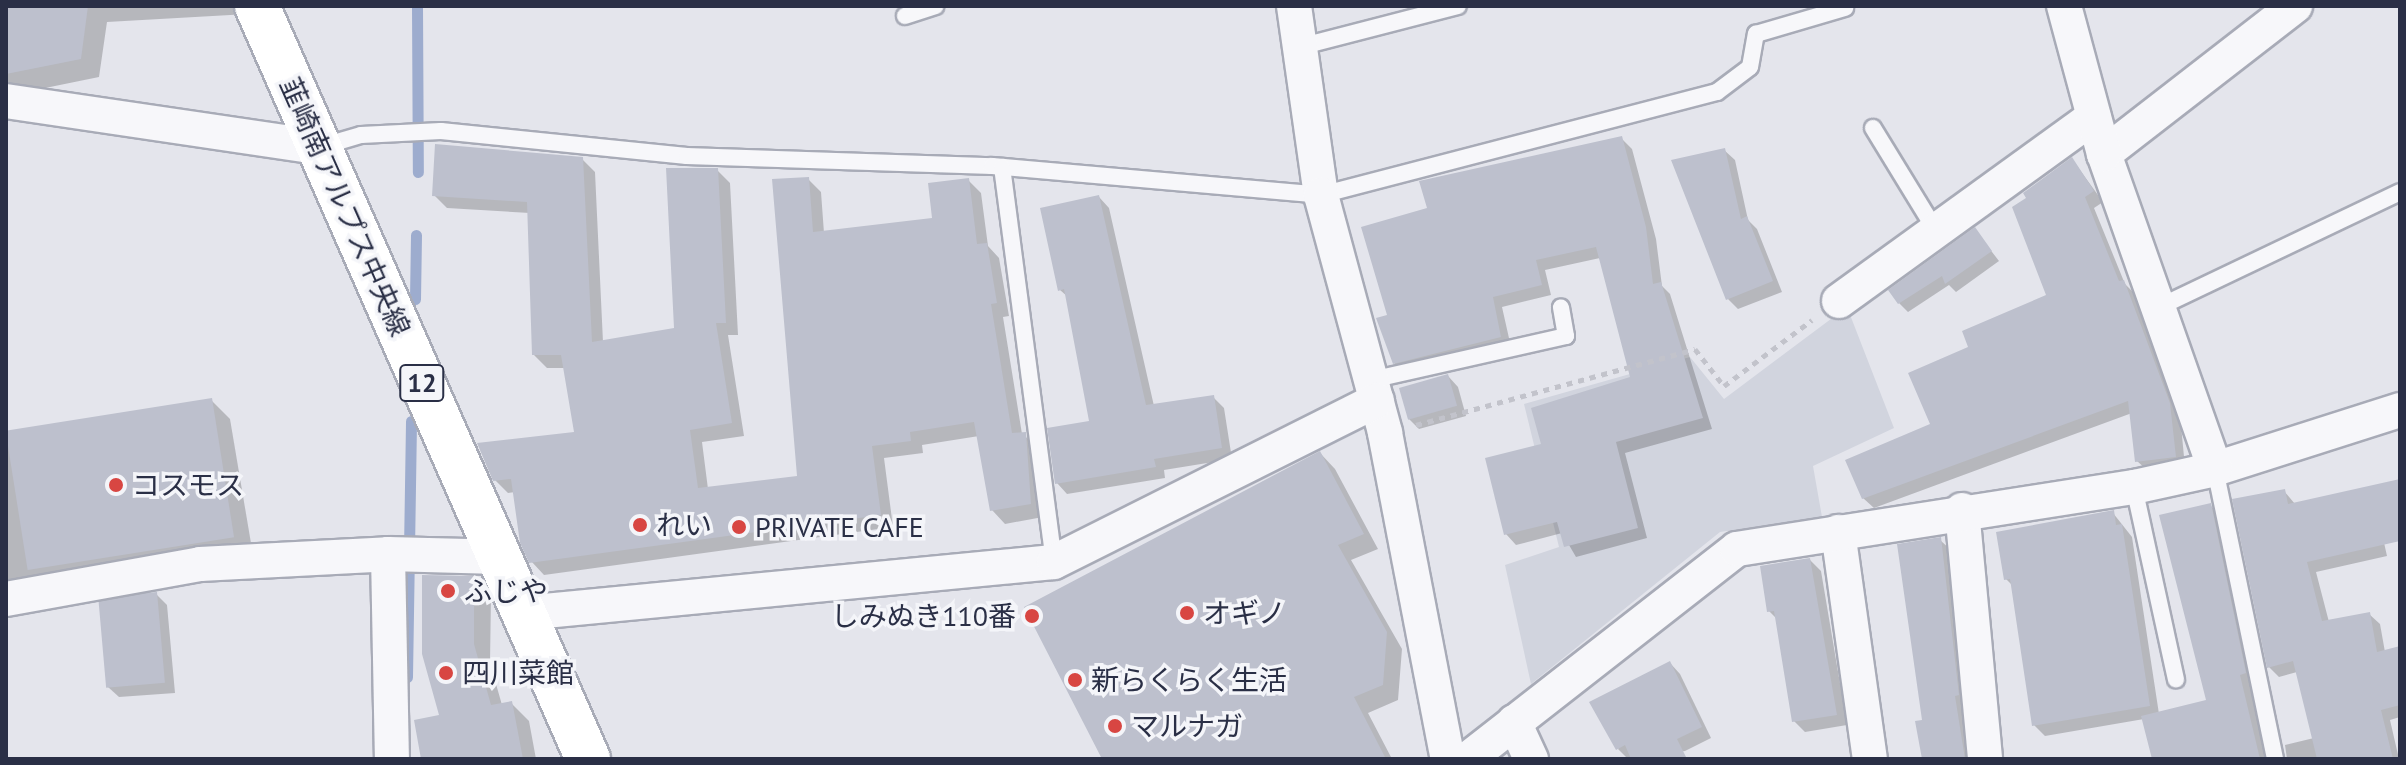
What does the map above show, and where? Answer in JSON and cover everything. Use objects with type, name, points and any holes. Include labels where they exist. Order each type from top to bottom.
[{"type":"main road","name":"韮崎南アルプス中央線","points":[[257,6],[588,759]]},
{"type":"street","points":[[1294,6],[1303,46],[1321,195],[1385,433],[1448,759]]},
{"type":"street","points":[[2064,6],[2104,154],[2215,469]]},
{"type":"street","points":[[2104,154],[2295,6]]},
{"type":"street","points":[[6,101],[319,147]]},
{"type":"street","points":[[1839,301],[2093,117]]},
{"type":"street","points":[[524,613],[1054,562],[1374,390]]},
{"type":"street","points":[[1468,759],[1737,549],[1962,510],[2134,487],[2215,469],[2400,410]]},
{"type":"street","points":[[1962,510],[1985,759]]},
{"type":"street","points":[[1838,532],[1870,759]]},
{"type":"street","points":[[6,599],[200,564],[401,554],[499,557]]},
{"type":"street","points":[[392,759],[401,554]]},
{"type":"street","points":[[1514,722],[1531,759]]},
{"type":"lane","points":[[905,16],[935,6]]},
{"type":"lane","points":[[1303,46],[1458,6]]},
{"type":"lane","points":[[319,147],[361,135],[418,132],[687,156],[1002,167],[1321,195],[1717,92],[1750,67],[1756,34],[1845,8]]},
{"type":"lane","points":[[1873,128],[1936,231]]},
{"type":"lane","points":[[1002,167],[1054,562]]},
{"type":"lane","points":[[2157,308],[2400,192]]},
{"type":"lane","points":[[1374,390],[1566,336],[1561,307]]},
{"type":"lane","points":[[2215,469],[2275,759]]},
{"type":"lane","points":[[2134,487],[2176,679]]},
{"type":"path","points":[[1385,433],[1695,349],[1724,386],[1839,301]]},
{"type":"shaded area","points":[[1847,307],[1894,428],[1813,466],[1822,517],[1720,532],[1531,684],[1505,565],[1559,547],[1524,404],[1690,357],[1724,399]]},
{"type":"building","points":[[6,6],[88,6],[81,59],[6,74]]},
{"type":"building","points":[[1622,136],[1646,227],[1653,284],[1661,282],[1703,418],[1616,442],[1638,528],[1564,547],[1557,522],[1504,535],[1485,458],[1541,444],[1531,408],[1630,377],[1596,247],[1536,260],[1542,285],[1493,297],[1501,337],[1393,364],[1376,318],[1387,315],[1361,227],[1427,208],[1419,181]]},
{"type":"building","points":[[435,144],[583,157],[592,342],[674,328],[666,168],[718,168],[726,323],[716,323],[732,423],[690,430],[698,488],[797,476],[772,179],[809,177],[813,232],[932,218],[928,183],[969,178],[977,244],[987,243],[997,303],[991,304],[1012,433],[1026,432],[1031,504],[990,511],[974,422],[910,432],[911,441],[872,446],[881,515],[529,563],[520,543],[511,479],[493,481],[477,443],[574,432],[561,355],[532,355],[527,202],[432,196]]},
{"type":"building","points":[[1725,148],[1741,219],[1747,216],[1773,281],[1726,300],[1671,160]]},
{"type":"building","points":[[2072,157],[2094,191],[2085,197],[2119,281],[2124,280],[2170,403],[2176,457],[2135,462],[2128,401],[1862,499],[1845,460],[1930,424],[1908,373],[1968,347],[1962,331],[2046,295],[2012,207],[2026,198],[2023,193]]},
{"type":"building","points":[[1099,195],[1146,405],[1214,395],[1222,448],[1154,459],[1156,467],[1055,484],[1047,428],[1089,421],[1064,289],[1058,291],[1040,208]]},
{"type":"building","points":[[1975,227],[1992,251],[1945,284],[1942,276],[1898,304],[1888,290]]},
{"type":"building","points":[[1448,374],[1457,406],[1408,420],[1399,388]]},
{"type":"building","name":"コスモス","points":[[212,398],[234,537],[28,570],[6,431]]},
{"type":"building","points":[[1320,451],[1364,534],[1338,545],[1387,632],[1383,685],[1354,697],[1386,759],[1102,759],[1024,607]]},
{"type":"building","points":[[2400,479],[2400,541],[2307,562],[2322,621],[2370,612],[2377,652],[2400,646],[2400,705],[2381,710],[2393,759],[2317,759],[2293,661],[2267,668],[2232,499],[2285,489],[2288,504]]},
{"type":"building","points":[[2211,503],[2246,673],[2240,675],[2260,759],[2152,759],[2141,716],[2206,700],[2159,515]]},
{"type":"building","points":[[2114,510],[2116,525],[2122,524],[2150,706],[2032,726],[2010,579],[2004,580],[1996,532]]},
{"type":"building","points":[[1941,537],[1959,695],[1955,696],[1965,759],[1922,759],[1915,721],[1922,720],[1897,544]]},
{"type":"building","points":[[1810,558],[1837,715],[1792,722],[1774,611],[1767,612],[1760,566]]},
{"type":"building","points":[[422,575],[474,576],[474,644],[491,705],[512,701],[523,759],[421,759],[414,720],[439,715],[422,654]]},
{"type":"building","points":[[157,592],[165,683],[106,688],[98,597]]},
{"type":"building","points":[[1670,661],[1702,727],[1677,739],[1687,759],[1631,759],[1625,745],[1616,750],[1589,702]]},
{"type":"waterway","points":[[417,6],[418,172]]},
{"type":"waterway","points":[[415,299],[416,235]]},
{"type":"waterway","points":[[407,677],[411,421]]},
{"type":"place","name":"コスモス","points":[[116,485]]},
{"type":"place","name":"れい","points":[[640,525]]},
{"type":"place","name":"PRIVATE CAFE","points":[[739,527]]},
{"type":"place","name":"ふじや","points":[[448,591]]},
{"type":"place","name":"オギノ","points":[[1187,613]]},
{"type":"place","name":"しみぬき110番","points":[[1032,616]]},
{"type":"place","name":"四川菜館","points":[[446,673]]},
{"type":"place","name":"新らくらく生活","points":[[1075,680]]},
{"type":"place","name":"マルナガ","points":[[1115,726]]}]
